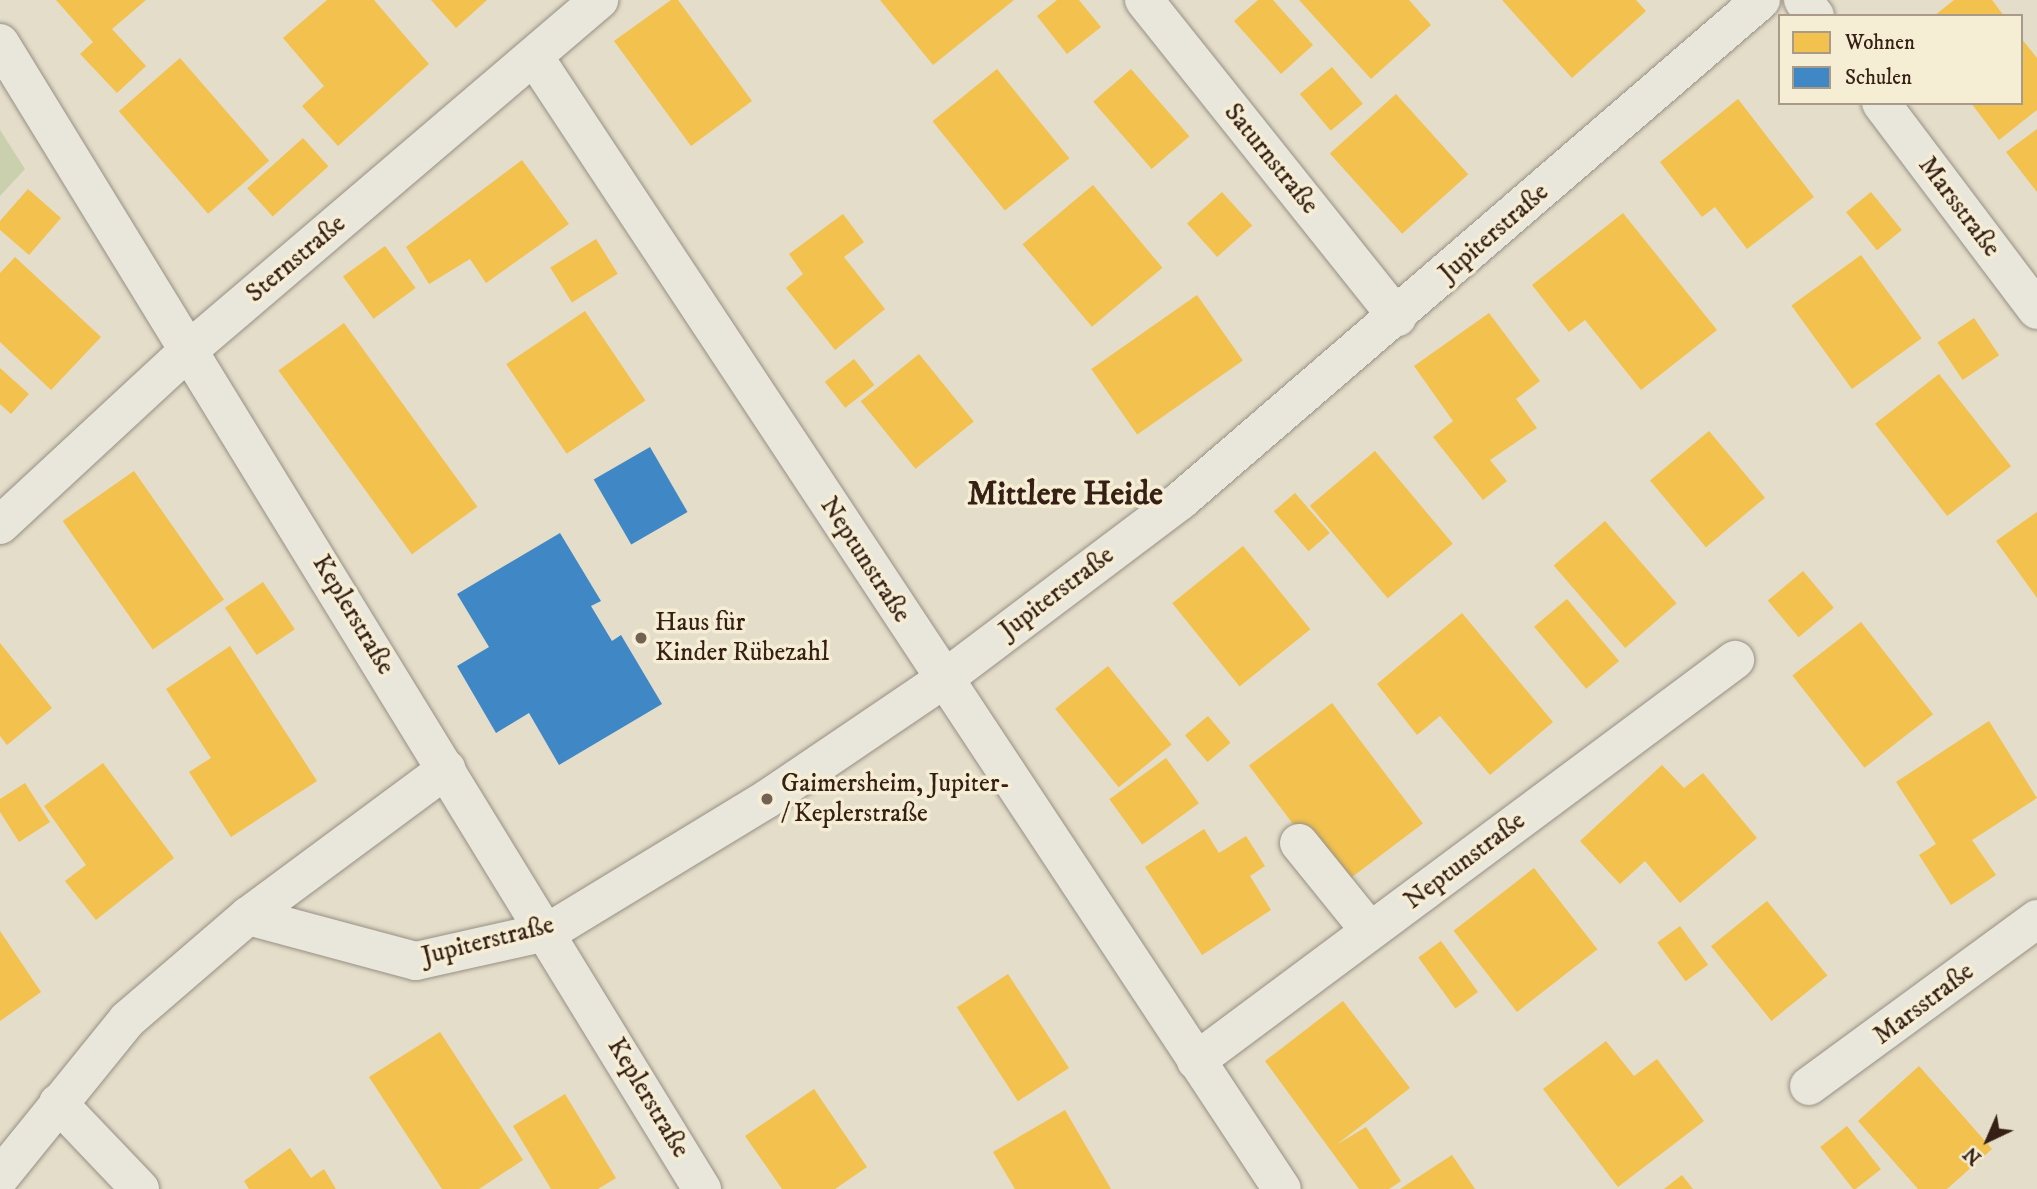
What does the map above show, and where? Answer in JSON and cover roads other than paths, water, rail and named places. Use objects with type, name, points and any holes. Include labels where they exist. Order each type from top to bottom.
[{"type":"street","name":"Sternstraße","points":[[0,525],[190,349],[535,58],[599,0]]},
{"type":"street","name":"Saturnstraße","points":[[1144,0],[1397,317]]},
{"type":"street","name":"Jupiterstraße","points":[[248,916],[415,961],[550,931],[766,799],[943,679],[1180,501],[1397,317],[1761,0]]},
{"type":"street","name":"Keplerstraße","points":[[0,43],[447,769],[550,931],[702,1189]]},
{"type":"street","name":"Neptunstraße","points":[[535,58],[1282,1189]]},
{"type":"street","name":"Marsstraße","points":[[1883,105],[2037,310]]},
{"type":"street","name":"Neptunstraße","points":[[1196,1061],[1735,660]]},
{"type":"street","points":[[0,1177],[127,1020],[248,916],[447,769]]},
{"type":"street","points":[[1299,843],[1370,932]]},
{"type":"street","name":"Marsstraße","points":[[1809,1086],[2037,919]]},
{"type":"street","points":[[58,1103],[140,1189]]},
{"type":"place","name":"Haus für Kinder Rübezahl","points":[[641,638]]},
{"type":"place","name":"Gaimersheim, Jupiter- / Keplerstraße","points":[[767,799]]},
{"type":"district","name":"Mittlere Heide","points":[[1065,495]]}]
